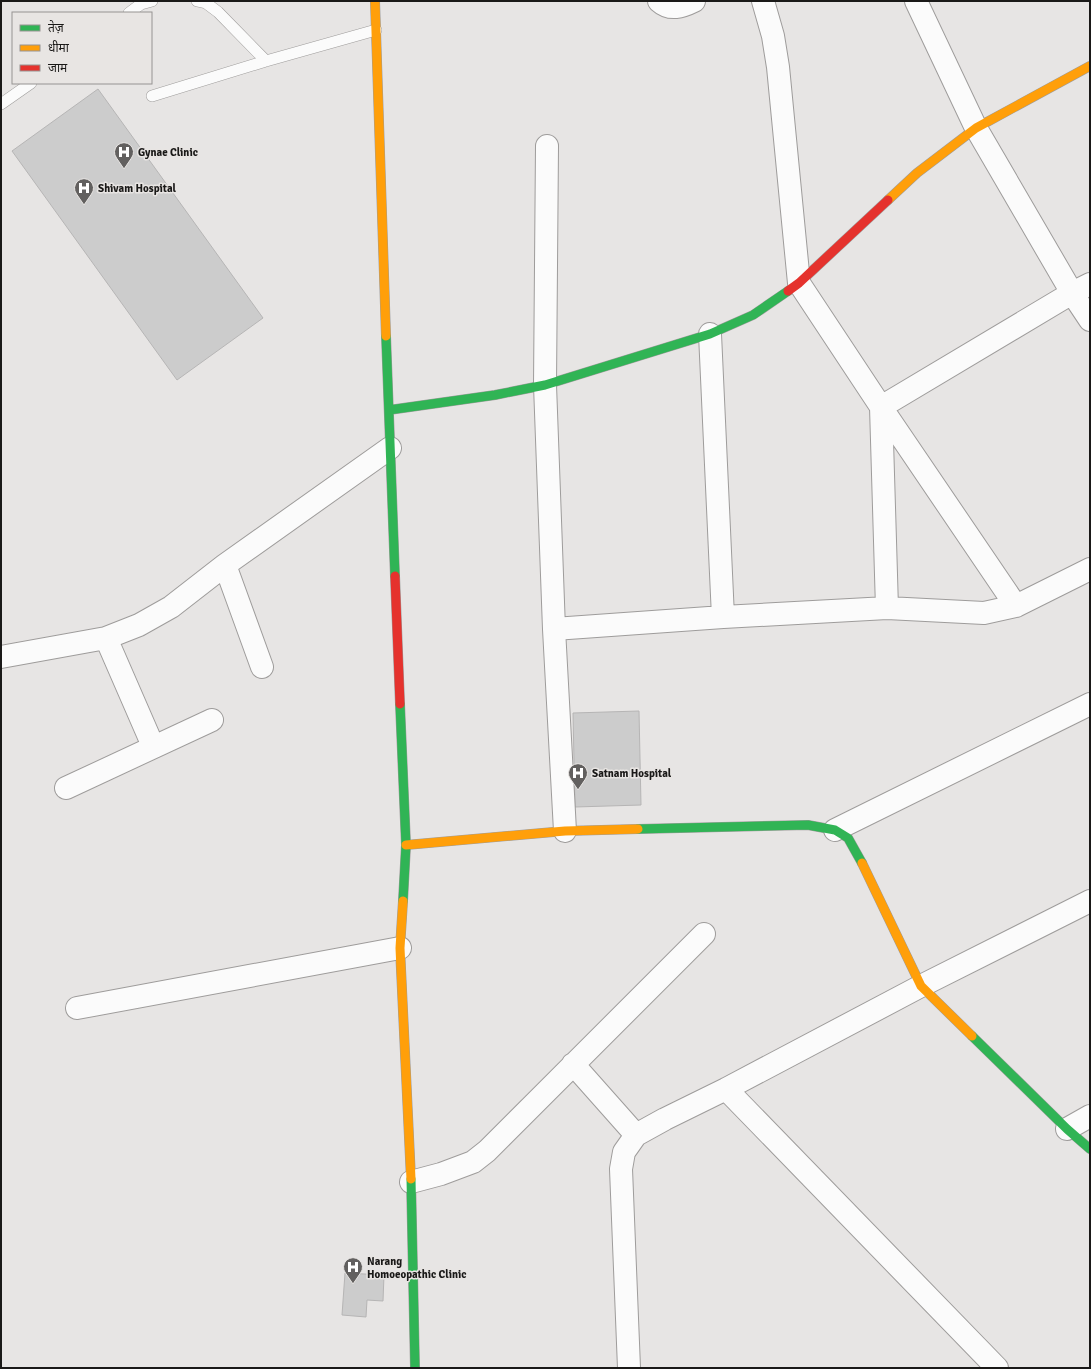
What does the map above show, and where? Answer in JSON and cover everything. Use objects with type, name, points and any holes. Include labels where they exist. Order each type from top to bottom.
[{"type":"street","points":[[375,1],[390,448],[406,845],[400,948],[410,1182],[414,1368]]},
{"type":"street","points":[[659,1],[665,6],[677,7],[694,1]]},
{"type":"street","points":[[763,1],[773,36],[778,67],[798,283],[1016,606]]},
{"type":"street","points":[[916,1],[976,128],[1081,289],[1090,320]]},
{"type":"street","points":[[389,410],[496,395],[545,385],[710,334],[753,315],[798,283],[917,173],[943,152],[976,128],[1090,66]]},
{"type":"street","points":[[547,146],[545,385],[554,629],[565,831]]},
{"type":"street","points":[[881,407],[1081,289]]},
{"type":"street","points":[[710,334],[722,617]]},
{"type":"street","points":[[881,407],[887,608]]},
{"type":"street","points":[[1,657],[106,638],[139,625],[171,607],[226,565],[390,448]]},
{"type":"street","points":[[226,565],[262,667]]},
{"type":"street","points":[[554,629],[722,617],[887,608],[984,613],[1016,606],[1090,569]]},
{"type":"street","points":[[106,638],[153,746]]},
{"type":"street","points":[[835,830],[1090,704]]},
{"type":"street","points":[[66,788],[153,746],[212,720]]},
{"type":"street","points":[[406,845],[565,831],[789,825],[808,825],[835,830],[848,838],[858,855],[921,986],[1067,1129],[1090,1149]]},
{"type":"street","points":[[629,1368],[621,1169],[624,1152],[636,1135],[665,1119],[726,1090],[921,986],[1090,901]]},
{"type":"street","points":[[410,1182],[441,1174],[473,1162],[486,1152],[704,934]]},
{"type":"street","points":[[78,1008],[400,948]]},
{"type":"street","points":[[573,1064],[636,1135]]},
{"type":"street","points":[[726,1090],[997,1368]]},
{"type":"street","points":[[1067,1129],[1090,1116]]},
{"type":"lane","points":[[130,12],[141,4],[152,1]]},
{"type":"lane","points":[[197,1],[206,3],[218,12],[266,61]]},
{"type":"lane","points":[[152,96],[266,61],[376,30]]},
{"type":"lane","points":[[1,104],[30,84]]},
{"type":"building","points":[[98,89],[263,318],[177,380],[12,151]]},
{"type":"building","points":[[639,711],[641,805],[575,807],[573,713]]},
{"type":"building","points":[[345,1273],[384,1275],[383,1301],[367,1300],[366,1317],[342,1315]]},
{"type":"traffic: fast","points":[[389,410],[495,395],[545,385],[710,334],[753,315],[788,291]]},
{"type":"traffic: fast","points":[[386,336],[395,576]]},
{"type":"traffic: fast","points":[[400,704],[406,845],[403,901]]},
{"type":"traffic: fast","points":[[638,829],[808,825],[835,830],[848,838],[862,863]]},
{"type":"traffic: fast","points":[[972,1036],[1067,1129],[1090,1149]]},
{"type":"traffic: fast","points":[[411,1179],[415,1368]]},
{"type":"traffic: slow","points":[[375,1],[386,336]]},
{"type":"traffic: slow","points":[[888,200],[917,173],[976,128],[1090,66]]},
{"type":"traffic: slow","points":[[406,845],[565,831],[638,829]]},
{"type":"traffic: slow","points":[[862,863],[921,986],[972,1036]]},
{"type":"traffic: slow","points":[[403,901],[400,948],[411,1179]]},
{"type":"traffic: jam","points":[[788,291],[799,283],[888,200]]},
{"type":"traffic: jam","points":[[395,576],[400,704]]},
{"type":"place","name":"Gynae Clinic","points":[[124,169]]},
{"type":"place","name":"Shivam Hospital","points":[[84,205]]},
{"type":"place","name":"Satnam Hospital","points":[[578,790]]},
{"type":"place","name":"Narang Homoeopathic Clinic","points":[[353,1284]]}]
